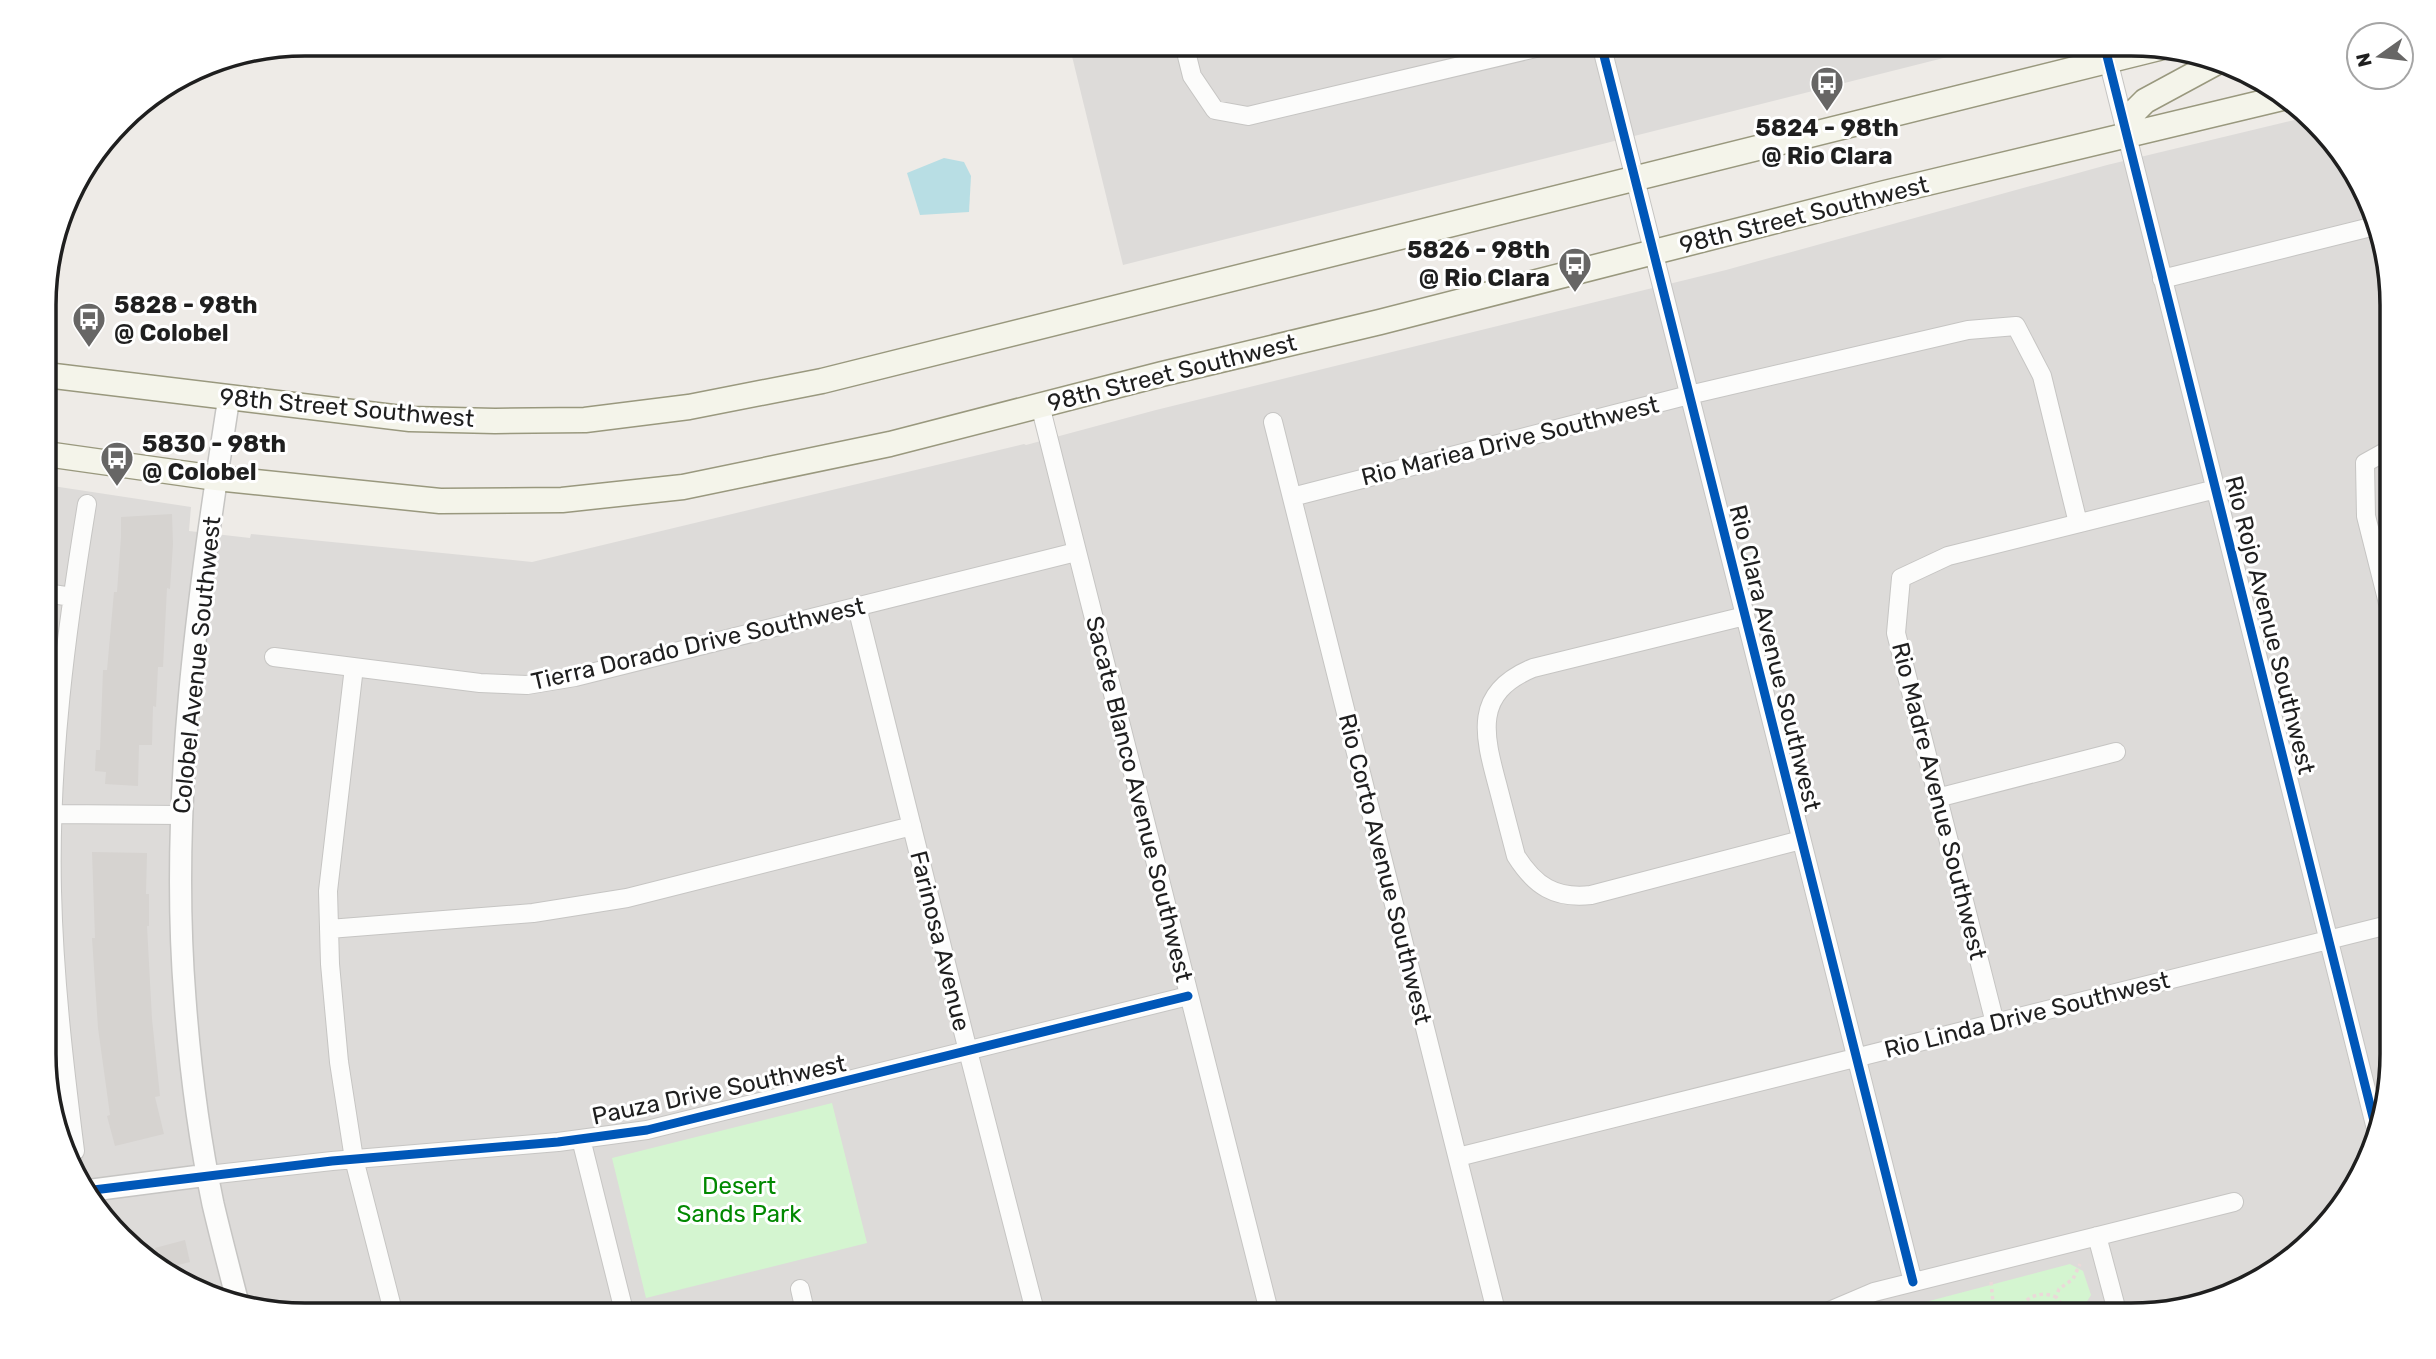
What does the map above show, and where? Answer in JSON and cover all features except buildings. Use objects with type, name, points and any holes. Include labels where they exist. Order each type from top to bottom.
[{"type":"main road","name":"98th Street Southwest","points":[[56,375],[410,419],[585,420],[689,407],[822,381],[1634,177],[2091,56]]},
{"type":"main road","points":[[2126,135],[2132,114],[2146,101],[2207,68]]},
{"type":"main road","name":"98th Street Southwest","points":[[56,455],[216,478],[440,501],[562,500],[683,487],[890,444],[1885,194],[2272,100]]},
{"type":"street","points":[[1187,56],[1192,76],[1215,110],[1248,116],[1502,56]]},
{"type":"street","name":"Rio Clara Avenue Southwest","points":[[1604,56],[1913,1282]]},
{"type":"street","name":"Rio Rojo Avenue Southwest","points":[[2107,56],[2373,1115]]},
{"type":"street","points":[[2162,279],[2368,228]]},
{"type":"street","name":"Rio Mariea Drive Southwest","points":[[1292,498],[1689,396],[1968,330],[2016,326],[2042,376],[2077,523]]},
{"type":"street","name":"Colobel Avenue Southwest","points":[[229,397],[194,646],[185,735],[181,815],[185,999],[203,1148],[236,1293]]},
{"type":"street","name":"Sacate Blanco Avenue Southwest","points":[[1040,405],[1267,1303]]},
{"type":"street","name":"Rio Corto Avenue Southwest","points":[[1273,422],[1494,1303]]},
{"type":"street","points":[[2379,455],[2365,463],[2366,516],[2379,569]]},
{"type":"street","points":[[2077,523],[2216,489]]},
{"type":"street","points":[[56,738],[72,597],[87,504]]},
{"type":"street","name":"Rio Madre Avenue Southwest","points":[[1995,1023],[1896,633],[1901,578],[1948,556],[2077,523]]},
{"type":"street","name":"Tierra Dorado Drive Southwest","points":[[274,657],[480,683],[527,685],[575,677],[1076,552]]},
{"type":"street","points":[[56,595],[72,597]]},
{"type":"street","name":"Farinosa Avenue","points":[[857,607],[1033,1303]]},
{"type":"street","points":[[1745,616],[1533,668],[1519,674],[1507,682],[1489,709],[1485,727],[1487,748],[1516,856],[1539,885],[1557,893],[1573,897],[1591,895],[1801,841]]},
{"type":"street","points":[[354,667],[328,891],[330,964],[339,1062],[354,1159],[391,1303]]},
{"type":"street","points":[[1937,798],[2116,752]]},
{"type":"street","points":[[56,814],[181,815]]},
{"type":"street","points":[[329,929],[533,913],[627,898],[912,827]]},
{"type":"street","name":"Rio Linda Drive Southwest","points":[[1458,1157],[2380,927]]},
{"type":"street","name":"Pauza Drive Southwest","points":[[208,1175],[580,1139],[647,1130],[1188,996]]},
{"type":"street","points":[[57,1072],[74,1146]]},
{"type":"street","points":[[580,1139],[622,1303]]},
{"type":"street","points":[[96,1190],[208,1175]]},
{"type":"street","points":[[1848,1303],[1874,1292],[2234,1202]]},
{"type":"street","points":[[2097,1236],[2115,1303]]},
{"type":"street","points":[[800,1289],[803,1303]]},
{"type":"path","points":[[2056,1297],[2059,1289],[2073,1279],[2080,1264]]},
{"type":"path","points":[[1991,1282],[1995,1303]]},
{"type":"path","points":[[2023,1303],[2033,1296],[2048,1294],[2056,1297],[2061,1303]]},
{"type":"shaded area","points":[[1072,56],[1951,56],[1123,265]]},
{"type":"shaded area","points":[[2297,120],[2318,141],[2347,181],[2367,225],[2378,273],[2378,1086],[2367,1134],[2338,1192],[2318,1218],[2295,1241],[2269,1261],[2241,1277],[2195,1295],[2131,1303],[305,1303],[241,1295],[181,1270],[129,1230],[98,1192],[82,1164],[64,1118],[56,1054],[56,487],[191,507],[189,531],[250,538],[251,534],[532,562],[1026,445],[1156,410],[1726,270],[2107,165]]},
{"type":"green space","name":"Desert Sands Park","points":[[832,1103],[867,1243],[646,1298],[612,1158]]},
{"type":"green space","points":[[2070,1264],[2083,1271],[2091,1295],[2086,1303],[1922,1303]]},
{"type":"water","points":[[944,158],[964,162],[971,176],[969,212],[920,215],[907,173]]},
{"type":"cycle path","points":[[1604,56],[1913,1282]]},
{"type":"cycle path","points":[[2107,56],[2373,1115]]},
{"type":"cycle path","points":[[96,1190],[332,1161],[558,1142],[647,1130],[1188,996]]},
{"type":"place","name":"5824 - 98th @ Rio Clara","points":[[1827,113]]},
{"type":"place","name":"5826 - 98th @ Rio Clara","points":[[1575,294]]},
{"type":"place","name":"5828 - 98th @ Colobel","points":[[89,349]]},
{"type":"place","name":"5830 - 98th @ Colobel","points":[[117,488]]}]
